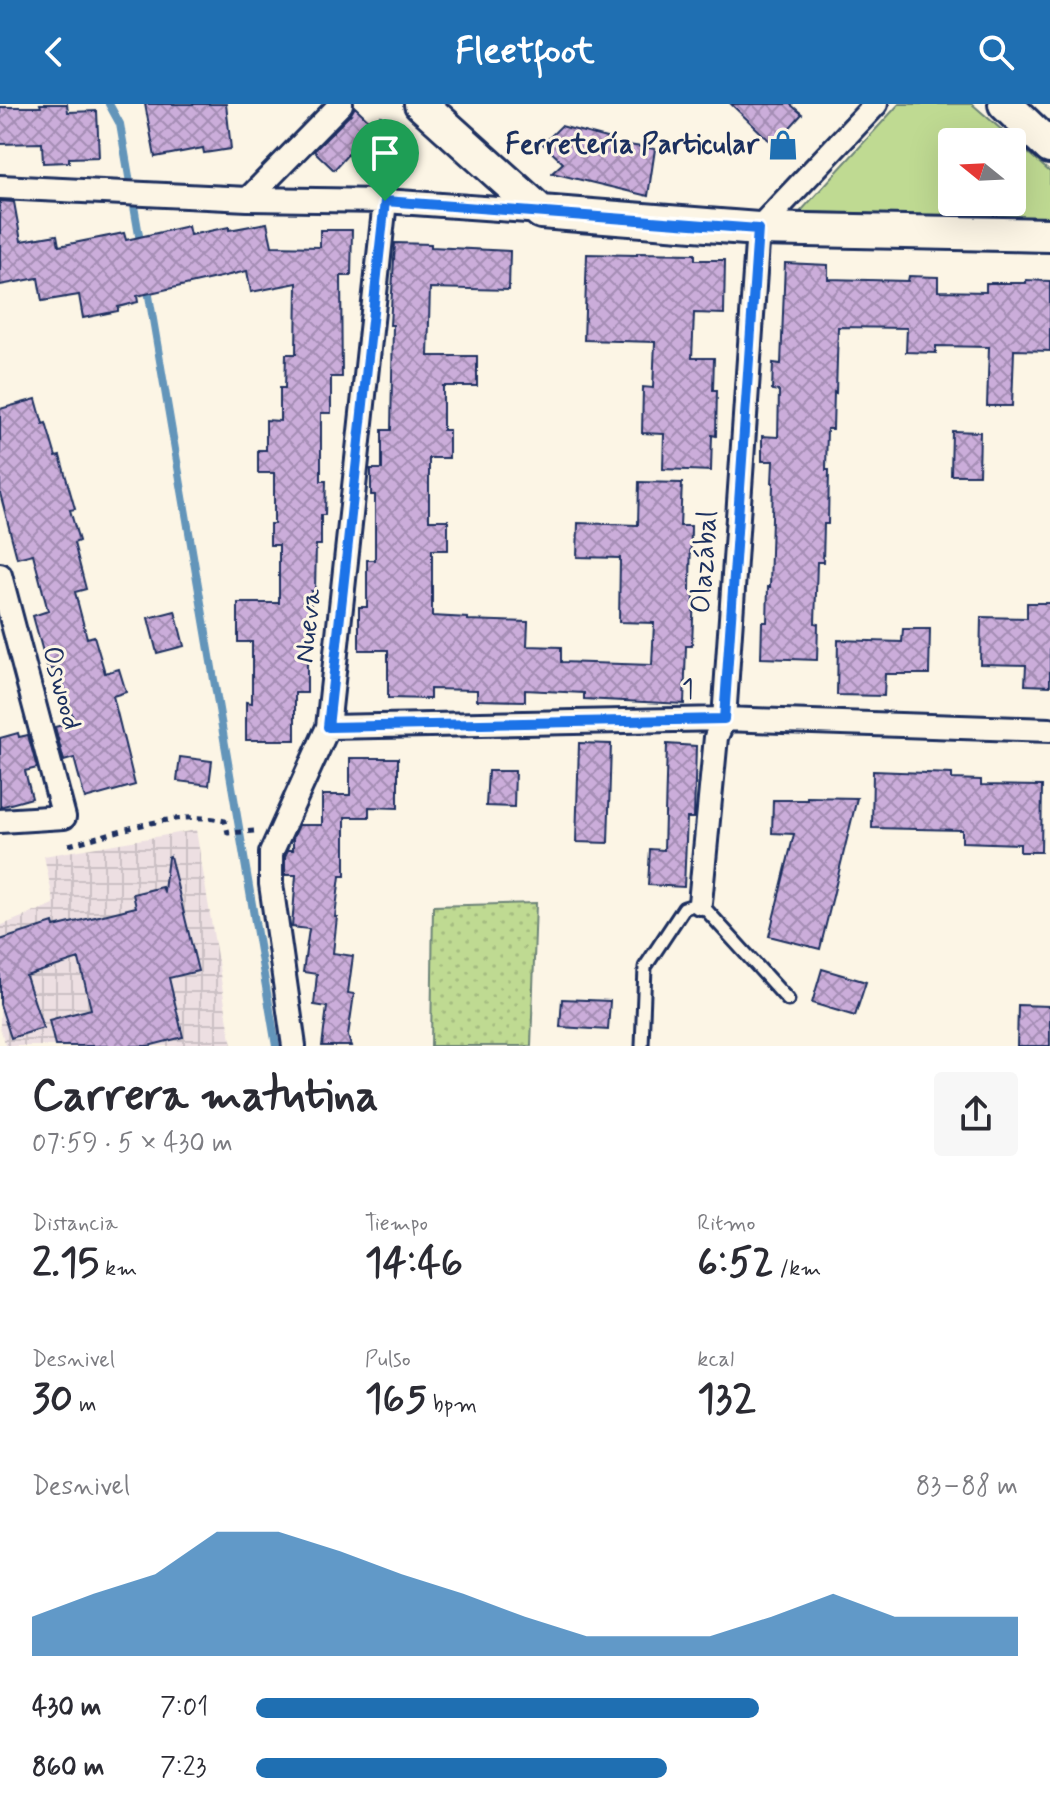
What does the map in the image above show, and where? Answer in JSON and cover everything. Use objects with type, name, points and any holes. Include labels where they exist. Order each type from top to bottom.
[{"type":"street","points":[[248,199],[341,104]]},
{"type":"street","points":[[421,104],[541,212]]},
{"type":"street","points":[[758,229],[876,104]]},
{"type":"street","points":[[1005,104],[1050,147]]},
{"type":"street","points":[[0,187],[248,199],[385,201],[758,229],[1050,235]]},
{"type":"street","name":"Nueva","points":[[294,1046],[271,884],[271,853],[328,727],[385,201]]},
{"type":"street","name":"Olazábal","points":[[700,903],[716,737],[724,719],[758,229]]},
{"type":"street","name":"Oswood","points":[[0,575],[64,817],[0,821]]},
{"type":"street","name":"1","points":[[328,727],[724,719],[1050,730]]},
{"type":"lane","points":[[642,1046],[645,967],[684,908],[700,903],[788,1000]]},
{"type":"path","points":[[69,845],[163,820],[215,818],[225,821],[228,833],[252,830]]},
{"type":"shaded area","points":[[196,830],[232,1046],[6,1046],[0,1028],[0,926],[54,904],[44,856]]},
{"type":"green space","points":[[899,104],[972,104],[1000,128],[938,128],[938,215],[800,212]]},
{"type":"green space","points":[[1026,151],[1050,172],[1050,218],[967,216],[1026,216]]},
{"type":"green space","points":[[536,903],[531,1046],[431,1046],[433,906]]},
{"type":"building","points":[[40,104],[67,104],[68,112],[97,111],[99,157],[43,163],[42,143],[0,144],[0,107],[41,107]]},
{"type":"building","points":[[145,104],[226,104],[231,149],[204,153],[203,148],[155,157]]},
{"type":"building","points":[[731,104],[790,104],[802,114],[774,145]]},
{"type":"building","points":[[355,107],[376,127],[381,116],[401,133],[385,169],[349,153],[334,170],[314,151]]},
{"type":"building","points":[[561,126],[610,139],[609,142],[655,149],[648,196],[552,173],[563,163],[543,144]]},
{"type":"building","points":[[0,201],[14,202],[21,241],[57,235],[59,246],[124,233],[126,240],[188,226],[190,235],[267,223],[272,246],[320,247],[320,230],[352,230],[351,276],[341,276],[342,377],[331,377],[331,413],[321,413],[321,481],[326,481],[325,515],[321,515],[321,545],[316,545],[315,591],[311,591],[307,693],[295,693],[295,740],[246,740],[246,702],[252,703],[252,642],[238,642],[238,603],[279,603],[279,545],[270,545],[270,524],[274,524],[274,473],[258,473],[258,450],[266,450],[266,420],[280,421],[280,388],[285,388],[286,354],[296,354],[297,283],[251,292],[247,271],[137,296],[138,302],[118,307],[118,311],[83,318],[79,295],[42,301],[38,278],[0,285]]},
{"type":"building","points":[[395,243],[510,251],[509,290],[430,288],[428,356],[477,356],[477,386],[443,386],[443,430],[449,430],[449,458],[429,458],[429,520],[448,520],[448,550],[432,550],[432,616],[528,622],[527,646],[561,647],[561,662],[652,665],[654,623],[619,622],[620,558],[577,557],[578,523],[638,525],[639,482],[682,483],[680,526],[691,526],[690,591],[694,592],[692,646],[686,646],[684,704],[584,699],[584,693],[525,690],[525,701],[477,700],[477,690],[430,689],[430,699],[388,698],[388,650],[359,650],[359,607],[367,607],[367,560],[375,560],[375,495],[371,495],[371,469],[382,469],[382,430],[391,430],[393,325],[390,325]]},
{"type":"building","points":[[587,254],[695,254],[695,260],[725,260],[724,314],[694,313],[692,358],[714,358],[716,436],[712,435],[711,471],[663,469],[664,434],[642,433],[643,387],[653,388],[655,342],[584,340]]},
{"type":"building","points":[[785,263],[828,265],[828,279],[908,281],[909,276],[938,277],[938,291],[986,292],[986,283],[1050,281],[1050,351],[1014,350],[1012,406],[987,406],[989,347],[936,346],[936,353],[906,352],[907,328],[838,327],[833,429],[827,429],[828,524],[824,524],[823,562],[817,562],[817,660],[761,658],[762,622],[767,622],[770,587],[773,483],[773,461],[762,461],[762,436],[778,437],[779,391],[772,390],[773,363],[781,364]]},
{"type":"building","points":[[36,399],[56,457],[60,456],[75,509],[70,510],[79,541],[74,543],[86,589],[75,592],[87,638],[94,636],[105,673],[119,669],[126,692],[113,696],[135,785],[85,799],[74,758],[64,761],[55,727],[74,722],[59,667],[48,670],[33,616],[48,611],[33,554],[17,558],[0,493],[0,409]]},
{"type":"building","points":[[952,431],[980,432],[979,475],[951,475]]},
{"type":"building","points":[[1027,603],[1050,603],[1050,686],[1025,685],[1026,665],[980,664],[981,617],[1027,618]]},
{"type":"building","points":[[175,611],[184,646],[157,653],[148,618]]},
{"type":"building","points":[[903,629],[930,629],[929,674],[885,674],[884,696],[837,695],[838,640],[902,642]]},
{"type":"building","points":[[18,733],[19,737],[28,735],[37,768],[25,771],[32,798],[0,807],[0,738]]},
{"type":"building","points":[[579,743],[611,744],[608,843],[576,842]]},
{"type":"building","points":[[667,744],[696,746],[694,818],[687,818],[684,887],[648,885],[650,849],[664,850]]},
{"type":"building","points":[[180,757],[212,761],[209,785],[177,781]]},
{"type":"building","points":[[350,758],[398,758],[398,808],[369,807],[369,817],[345,817],[345,876],[340,876],[333,953],[353,956],[348,993],[354,994],[348,1036],[351,1046],[322,1046],[327,1007],[314,1005],[317,974],[303,972],[309,929],[292,927],[296,875],[285,875],[285,856],[288,850],[293,850],[293,838],[299,825],[322,825],[322,795],[350,795]]},
{"type":"building","points":[[488,771],[515,771],[514,807],[486,806]]},
{"type":"building","points":[[873,771],[952,774],[952,779],[981,780],[981,785],[1042,786],[1041,852],[1020,852],[1020,844],[962,842],[962,830],[872,828]]},
{"type":"building","points":[[807,797],[857,798],[820,949],[769,936],[794,834],[772,833],[773,800],[807,800]]},
{"type":"building","points":[[170,856],[198,971],[169,978],[183,1037],[148,1046],[55,1046],[49,1020],[91,1009],[79,959],[26,976],[43,1028],[11,1038],[0,1004],[0,940],[53,923],[54,927],[136,907],[133,894],[162,887],[164,891]]},
{"type":"building","points":[[822,969],[866,982],[855,1016],[812,1003]]},
{"type":"building","points":[[562,999],[610,1001],[608,1030],[560,1027]]},
{"type":"building","points":[[1018,1005],[1050,1006],[1050,1046],[1017,1046]]},
{"type":"waterway","points":[[109,104],[120,124],[141,247]]},
{"type":"waterway","points":[[147,284],[276,1046]]},
{"type":"place","name":"Ferretería Particular","points":[[783,145]]},
{"type":"route","points":[[385,201],[758,229],[724,719],[328,727],[385,201]]}]
